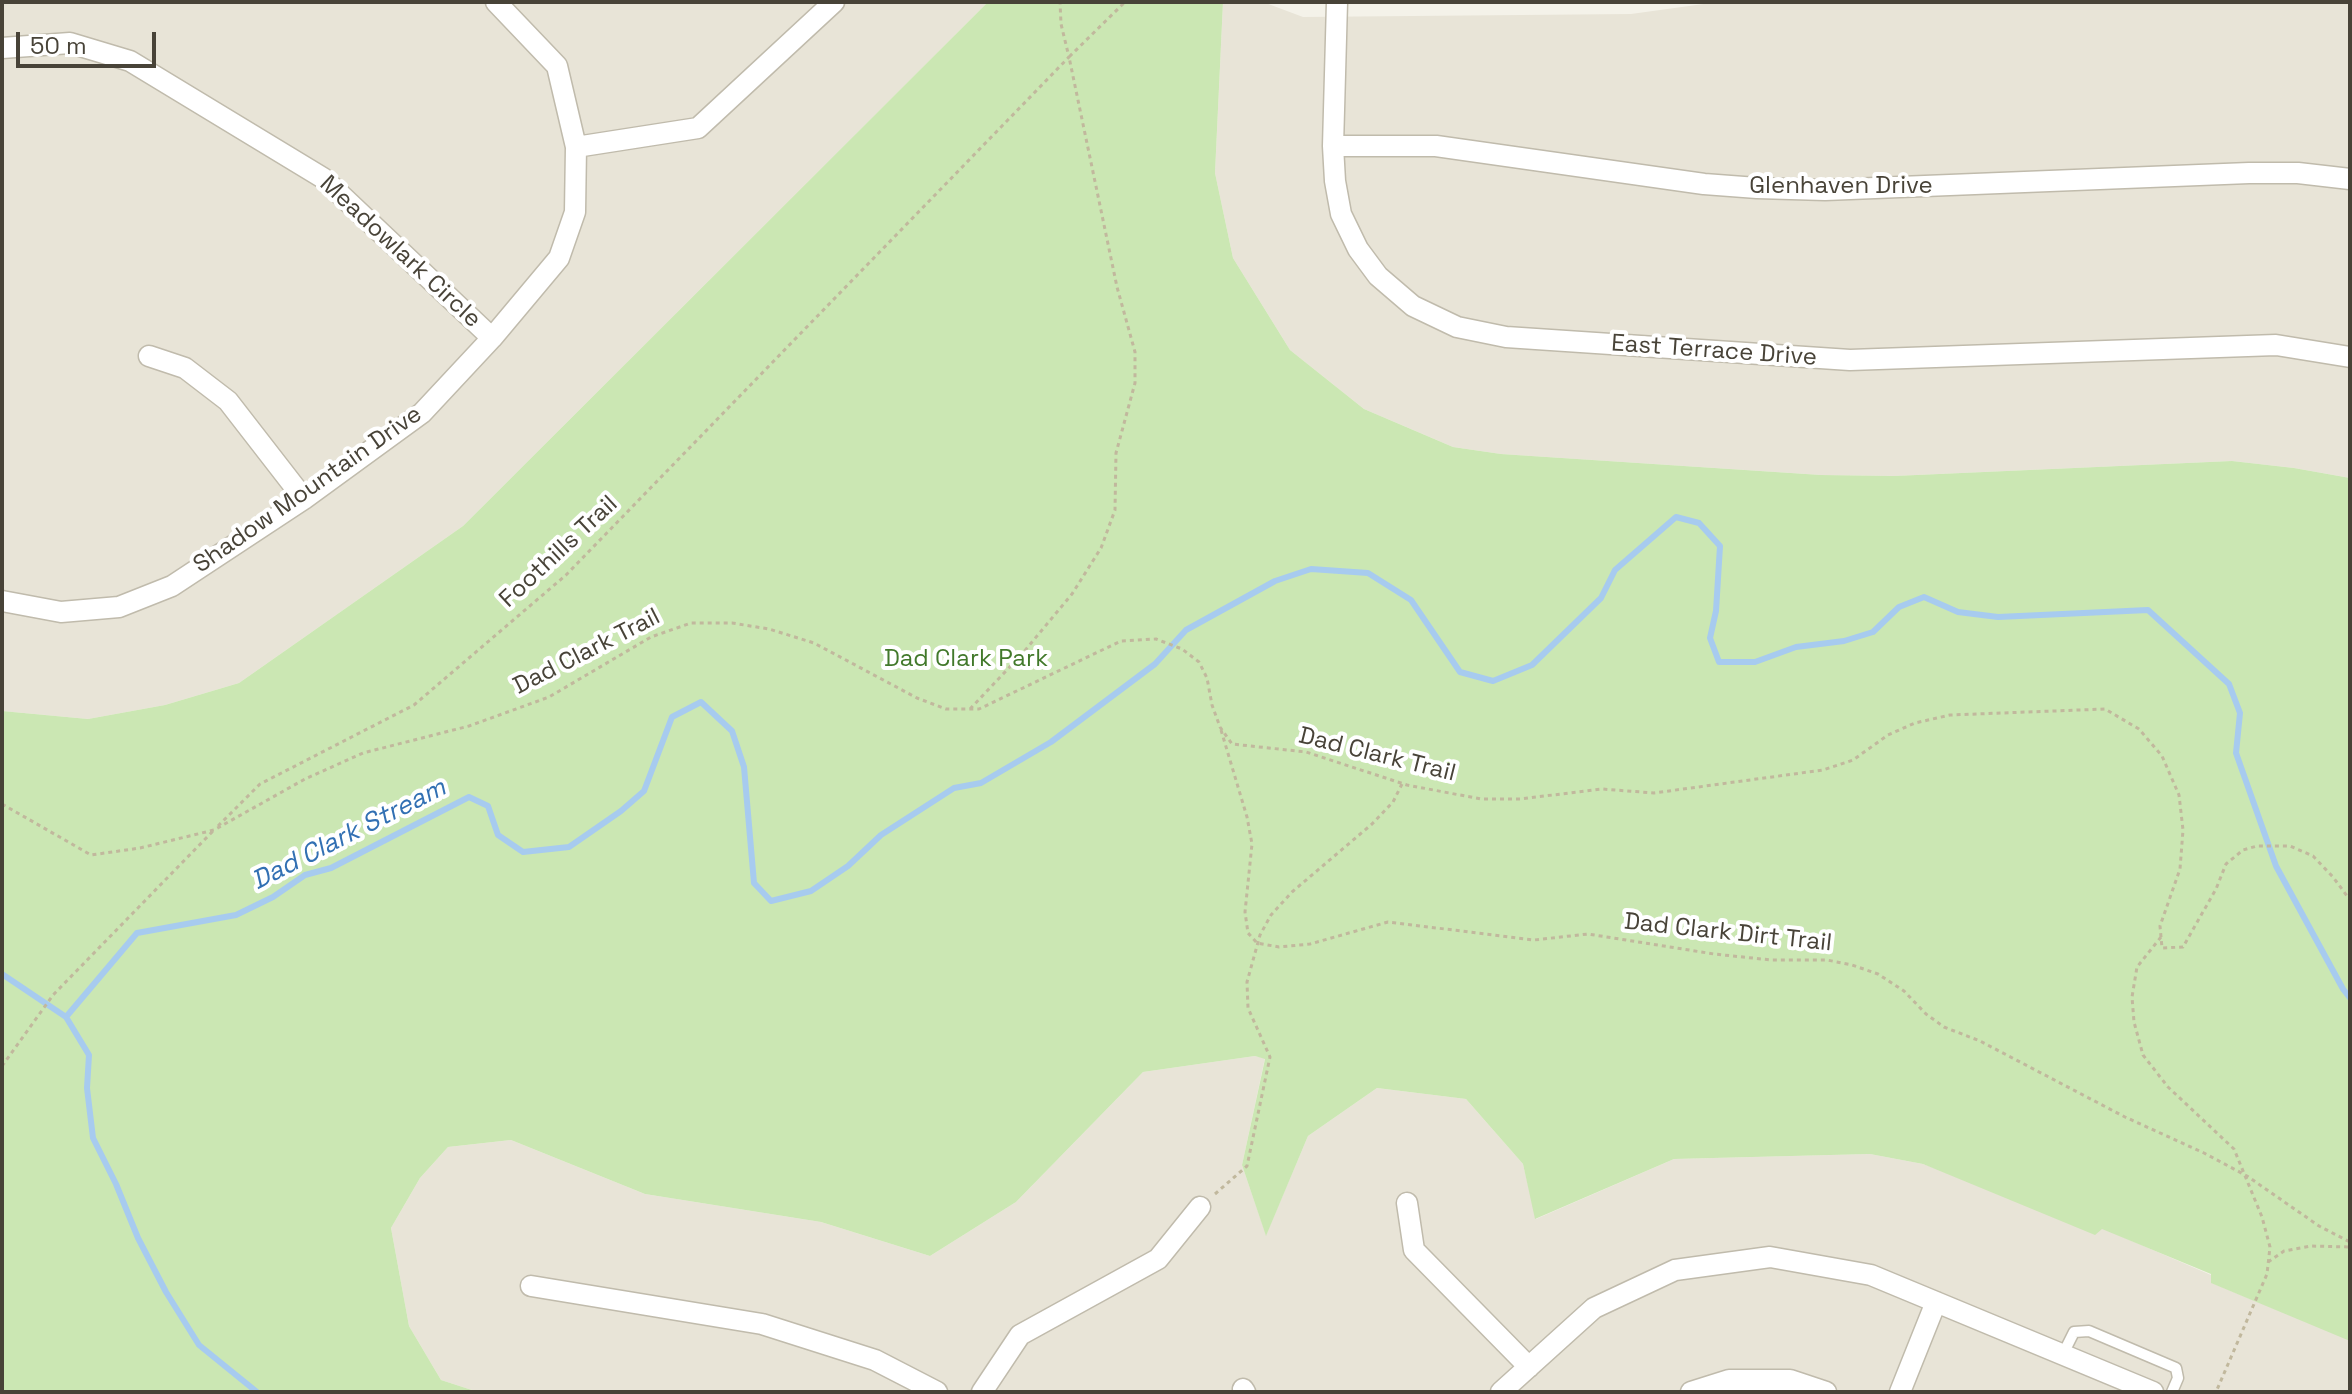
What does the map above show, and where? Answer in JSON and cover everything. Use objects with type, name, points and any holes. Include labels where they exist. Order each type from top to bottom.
[{"type":"street","name":"Shadow Mountain Drive","points":[[2,601],[61,612],[119,607],[172,586],[304,499],[422,413],[492,338],[559,258],[575,212],[576,147],[557,66],[496,2]]},
{"type":"street","name":"East Terrace Drive","points":[[1337,2],[1333,146],[1341,214],[1358,249],[1378,276],[1413,306],[1457,327],[1494,335],[1850,360],[2276,345],[2350,357]]},
{"type":"street","points":[[576,147],[698,128],[829,4]]},
{"type":"street","name":"Meadowlark Circle","points":[[2,48],[70,43],[130,61],[323,178],[492,338]]},
{"type":"street","name":"Glenhaven Drive","points":[[1333,146],[1436,146],[1704,184],[1757,188],[1825,190],[2249,173],[2298,173],[2350,179]]},
{"type":"street","points":[[149,356],[185,368],[228,401],[304,499]]},
{"type":"street","points":[[1407,1203],[1414,1250],[1529,1367]]},
{"type":"street","points":[[982,1392],[1020,1335],[1158,1259],[1200,1207]]},
{"type":"street","points":[[1501,1392],[1594,1308],[1675,1270],[1770,1257],[1871,1275],[2063,1354],[2128,1387],[2153,1392]]},
{"type":"street","points":[[531,1286],[762,1324],[875,1360],[937,1392]]},
{"type":"street","points":[[1900,1392],[1936,1302]]},
{"type":"street","points":[[1691,1392],[1729,1380],[1790,1380],[1826,1392]]},
{"type":"lane","points":[[2063,1354],[2074,1332],[2078,1329],[2089,1331],[2176,1368],[2178,1378],[2172,1392]]},
{"type":"path","points":[[970,709],[1022,654],[1072,594],[1101,548],[1115,510],[1116,453],[1135,383],[1135,352],[1117,287],[1061,24],[1060,2]]},
{"type":"path","name":"Foothills Trail","points":[[2,1066],[53,995],[260,784],[414,705],[566,575],[1125,2]]},
{"type":"path","name":"Dad Clark Trail","points":[[2,804],[91,855],[140,848],[214,830],[305,779],[363,753],[469,726],[549,697],[651,637],[691,623],[732,623],[784,633],[814,643],[917,698],[946,709],[979,709],[1121,641],[1160,641],[1182,649],[1199,662],[1207,678],[1220,727],[1232,744],[1306,752],[1403,783],[1481,799],[1520,799],[1602,789],[1654,793],[1823,770],[1853,760],[1888,735],[1915,723],[1950,715],[2105,709],[2139,729],[2162,756],[2179,795],[2183,830],[2180,869],[2160,926],[2161,937]]},
{"type":"path","points":[[1220,727],[1252,844],[1245,912],[1248,933],[1257,943]]},
{"type":"path","points":[[1200,1207],[1247,1166],[1270,1057],[1248,1008],[1247,982],[1257,943],[1271,915],[1292,892],[1372,824],[1393,802],[1403,783]]},
{"type":"path","points":[[2161,937],[2162,948],[2183,947],[2226,864],[2243,850],[2257,846],[2290,846],[2313,856],[2350,900]]},
{"type":"path","name":"Dad Clark Dirt Trail","points":[[1257,943],[1279,947],[1310,944],[1388,922],[1534,940],[1588,934],[1714,954],[1771,960],[1827,960],[1852,965],[1878,974],[1904,991],[1944,1027],[1980,1041],[2098,1104],[2247,1176],[2350,1245]]},
{"type":"path","points":[[2161,937],[2137,967],[2132,997],[2134,1022],[2143,1055],[2168,1087],[2234,1149],[2247,1176],[2270,1247],[2267,1274],[2216,1392]]},
{"type":"path","name":"Dad Clark Dirt Trail","points":[[2268,1262],[2284,1251],[2311,1246],[2350,1245]]},
{"type":"shaded area","points":[[2,2],[988,2],[463,526],[239,683],[165,705],[88,719],[2,711]]},
{"type":"shaded area","points":[[1223,2],[1263,2],[1303,17],[1631,14],[1718,2],[2350,2],[2350,478],[2232,461],[1894,476],[1821,475],[1501,454],[1453,447],[1364,409],[1290,350],[1233,258],[1215,173]]},
{"type":"shaded area","points":[[1255,1056],[1265,1058],[1242,1165],[1266,1235],[1308,1136],[1377,1088],[1466,1099],[1523,1164],[1536,1219],[1674,1159],[1870,1154],[1923,1164],[2102,1228],[2211,1275],[2212,1283],[2345,1338],[2350,1341],[2350,1392],[478,1392],[441,1380],[409,1326],[391,1228],[420,1178],[448,1147],[511,1140],[645,1194],[821,1222],[930,1256],[1016,1202],[1143,1072]]},
{"type":"green space","name":"Dad Clark Park","points":[[988,2],[1223,2],[1215,173],[1233,258],[1290,350],[1364,409],[1453,447],[1501,454],[1821,475],[1894,476],[2232,461],[2350,478],[2350,1341],[2211,1283],[2211,1274],[2102,1229],[2095,1235],[1923,1164],[1870,1154],[1674,1159],[1535,1219],[1523,1164],[1466,1099],[1377,1088],[1308,1136],[1266,1236],[1242,1165],[1265,1059],[1255,1056],[1143,1072],[1016,1202],[930,1256],[821,1222],[645,1194],[511,1140],[448,1147],[420,1178],[391,1228],[409,1326],[441,1380],[478,1392],[2,1392],[2,711],[88,719],[165,705],[239,683],[463,526]]},
{"type":"waterway","name":"Dad Clark Stream","points":[[2,974],[66,1017],[137,933],[236,915],[273,897],[305,875],[331,868],[469,797],[488,806],[498,835],[523,852],[569,847],[644,791],[672,717],[701,702],[732,731],[744,767],[754,883],[771,901],[811,891],[848,866],[881,835],[954,788],[981,783],[1051,742],[1155,664],[1186,630],[1275,581],[1311,569],[1368,573],[1411,600],[1460,672],[1493,681],[1532,665],[1601,598],[1615,570],[1676,517],[1699,523],[1720,546],[1716,611],[1710,638],[1719,662],[1755,662],[1796,647],[1844,641],[1873,632],[1899,607],[1924,597],[1958,612],[1998,617],[2148,610],[2229,684],[2240,713],[2236,753],[2276,866],[2350,998]]},
{"type":"waterway","points":[[66,1017],[89,1055],[87,1088],[93,1138],[138,1238],[166,1292],[199,1345],[257,1392]]}]
